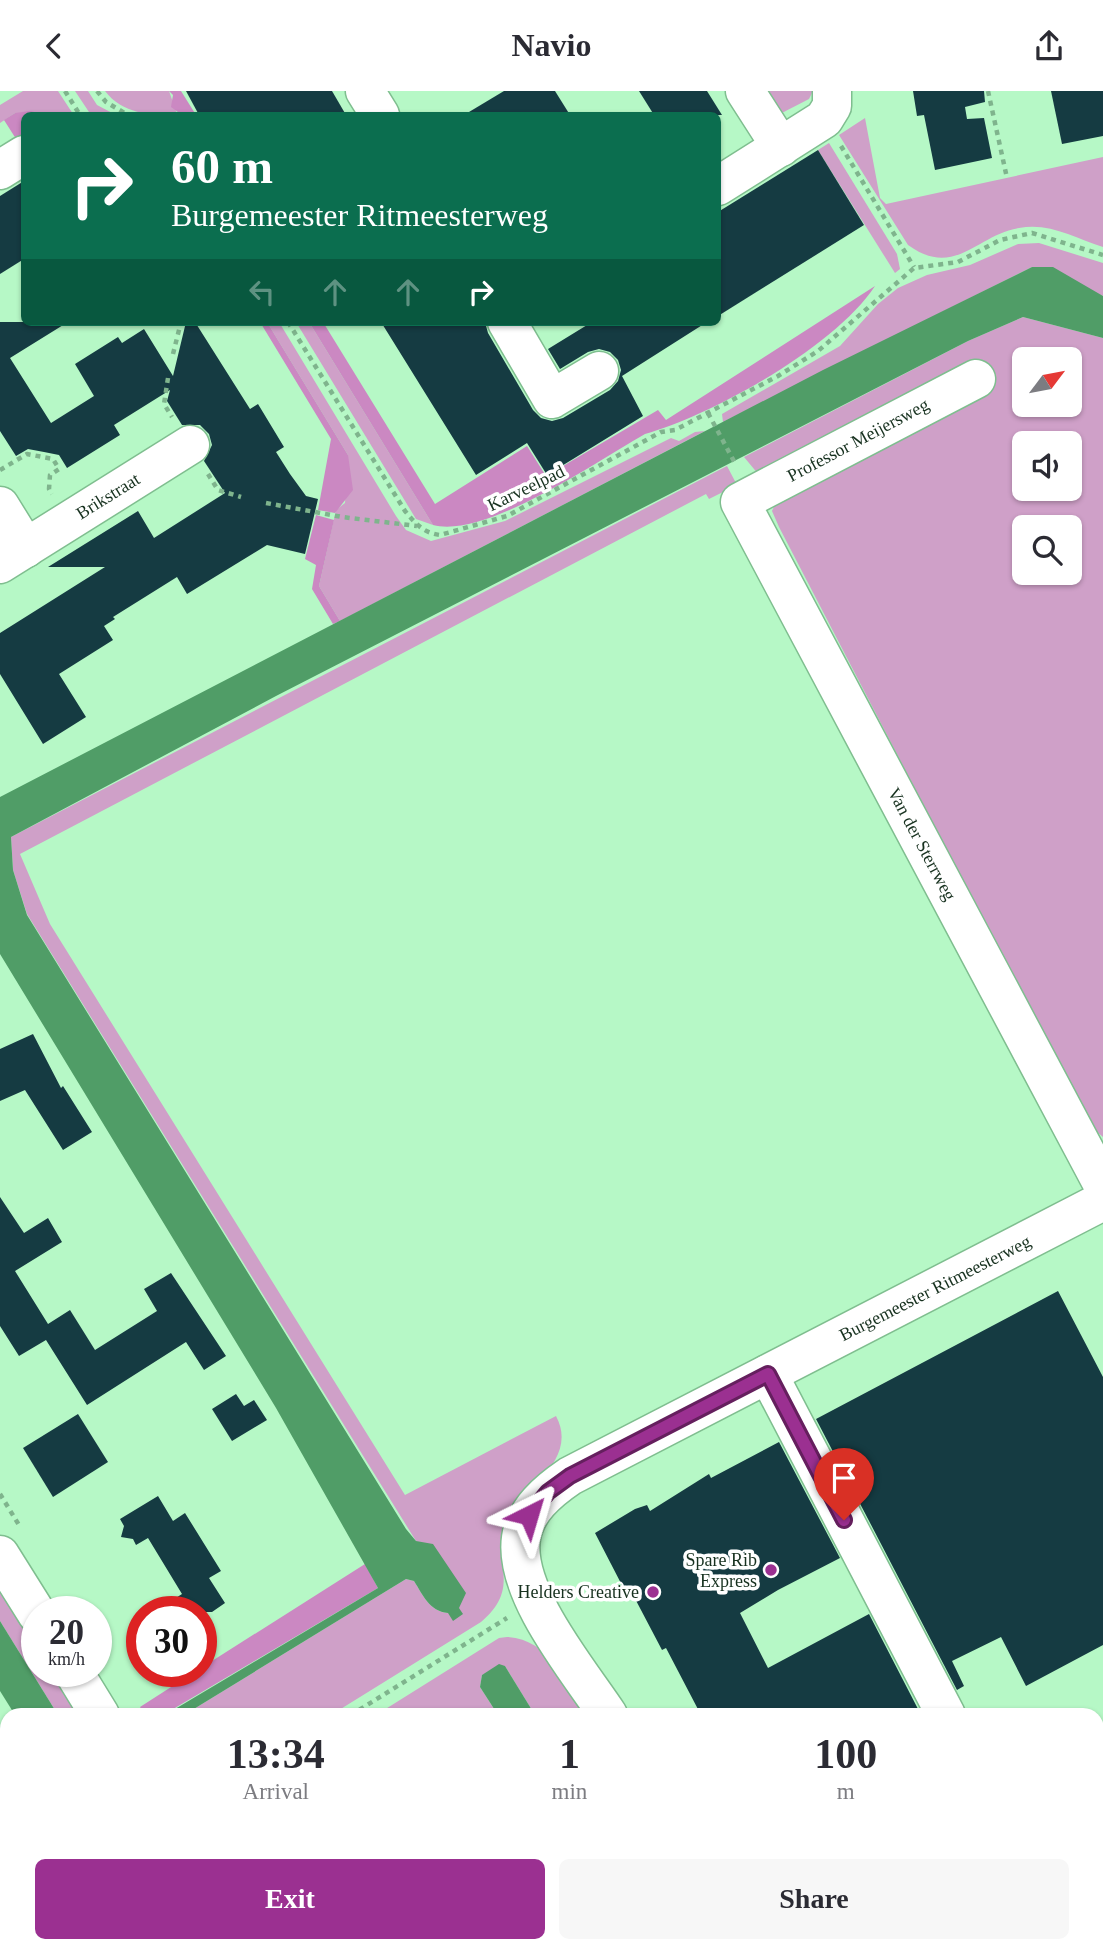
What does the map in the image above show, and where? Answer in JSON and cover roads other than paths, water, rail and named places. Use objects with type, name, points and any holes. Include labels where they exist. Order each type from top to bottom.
[{"type":"street","points":[[745,91],[781,147]]},
{"type":"street","points":[[721,183],[781,147],[829,105]]},
{"type":"street","points":[[0,170],[21,157]]},
{"type":"street","points":[[509,326],[552,399],[599,371]]},
{"type":"street","name":"Professor Meijersweg","points":[[740,487],[976,379]]},
{"type":"street","name":"Brikstraat","points":[[0,506],[13,556],[190,445]]},
{"type":"street","name":"Van der Sterrweg","points":[[740,487],[1103,1185]]},
{"type":"street","name":"Burgemeester Ritmeesterweg","points":[[603,1708],[534,1601],[523,1567],[520,1538],[529,1515],[548,1492],[570,1476],[1103,1201]]},
{"type":"street","points":[[768,1374],[942,1708]]},
{"type":"street","points":[[0,1555],[26,1596]]},
{"type":"street","points":[[83,1687],[96,1708]]},
{"type":"place","name":"Spare Rib Express","points":[[771,1570]]},
{"type":"place","name":"Helders Creative","points":[[653,1592]]}]
